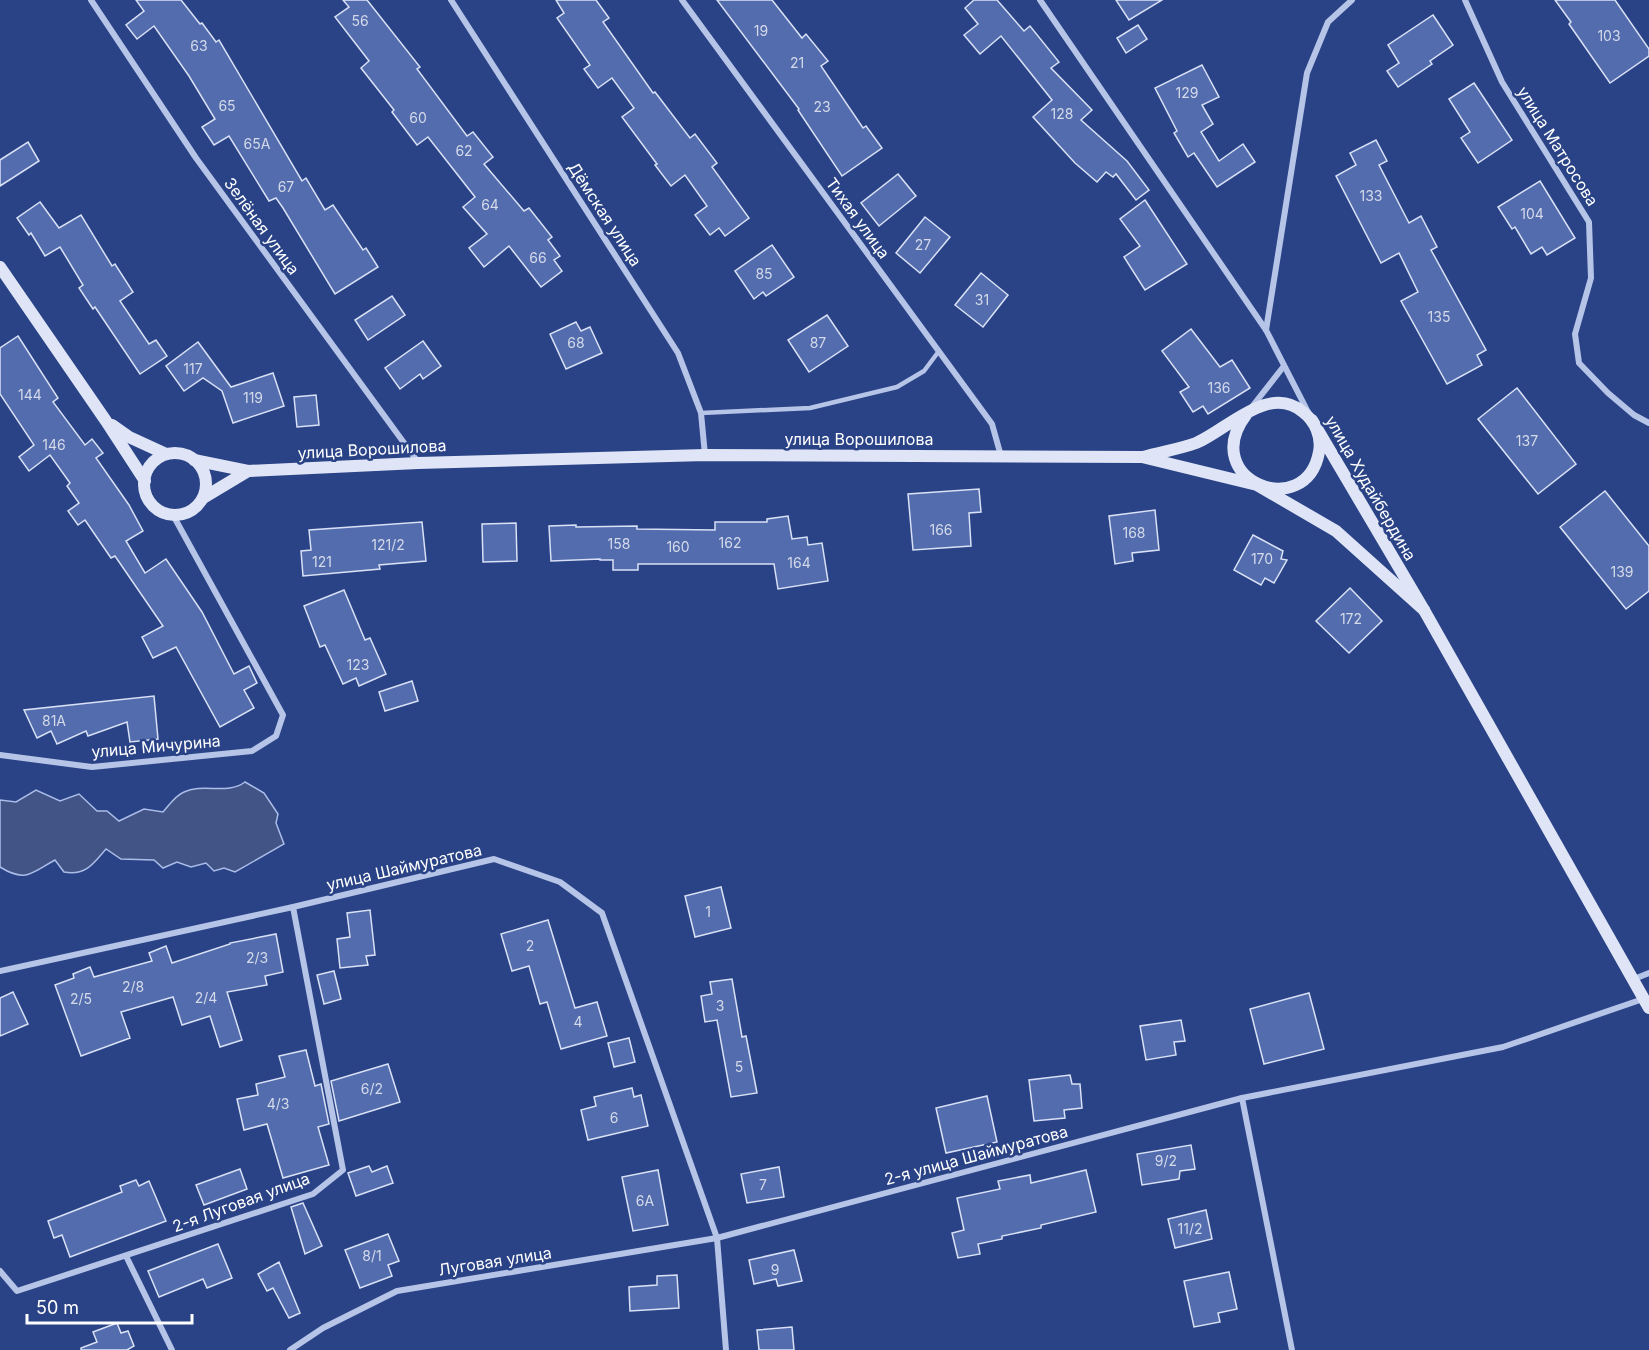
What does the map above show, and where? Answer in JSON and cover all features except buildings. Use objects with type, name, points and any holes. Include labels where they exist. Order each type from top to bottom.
[{"type":"street","name":"Зелёная улица","points":[[91,0],[196,158],[418,462]]},
{"type":"street","name":"Дёмская улица","points":[[451,0],[678,353],[700,413],[705,455]]},
{"type":"street","name":"Тихая улица","points":[[682,0],[992,424],[1001,456]]},
{"type":"street","name":"улица Худайбердина","points":[[1040,0],[1266,330],[1312,420],[1424,610],[1646,1003]]},
{"type":"street","points":[[1266,330],[1307,73],[1328,22],[1352,0]]},
{"type":"street","name":"улица Матросова","points":[[1465,0],[1502,82],[1589,222],[1591,278],[1575,334],[1579,363],[1608,393],[1634,415],[1649,423]]},
{"type":"street","points":[[0,267],[145,481]]},
{"type":"street","points":[[1142,457],[1196,443],[1246,414],[1258,406],[1273,402],[1288,404],[1301,410],[1312,420],[1318,433],[1320,448],[1317,462],[1310,474],[1299,484],[1285,489],[1270,489],[1257,485],[1245,477],[1233,452],[1233,438],[1238,426],[1246,414],[1284,366]]},
{"type":"street","points":[[106,421],[129,437],[166,454],[184,454],[194,460],[205,474],[206,486],[203,498],[190,511],[173,515],[161,512],[146,494],[145,481],[151,465],[166,454]]},
{"type":"street","name":"улица Ворошилова","points":[[194,460],[248,471],[418,462],[705,455],[1142,457],[1257,485],[1336,531],[1424,610]]},
{"type":"street","name":"улица Ворошилова","points":[[203,498],[248,471]]},
{"type":"street","name":"улица Мичурина","points":[[0,755],[92,767],[252,752],[276,736],[283,715],[173,515]]},
{"type":"street","name":"улица Шаймуратова","points":[[0,970],[293,907],[494,859],[560,882],[602,913],[717,1238],[726,1350]]},
{"type":"street","name":"2-я Луговая улица","points":[[0,1270],[17,1291],[313,1194],[343,1170],[293,907]]},
{"type":"street","points":[[1634,979],[1649,973]]},
{"type":"street","name":"2-я улица Шаймуратова","points":[[717,1238],[1242,1098],[1503,1047],[1646,1003]]},
{"type":"street","points":[[1242,1098],[1292,1350]]},
{"type":"street","name":"Луговая улица","points":[[290,1350],[323,1328],[397,1291],[717,1238]]},
{"type":"street","points":[[126,1256],[172,1350]]},
{"type":"lane","points":[[700,413],[810,408],[897,387],[924,371],[939,351]]},
{"type":"water","points":[[245,782],[264,793],[278,814],[276,823],[284,844],[235,872],[224,868],[214,871],[206,863],[191,867],[177,862],[163,868],[154,860],[121,859],[106,849],[88,868],[78,872],[64,872],[55,860],[34,872],[22,875],[0,867],[0,800],[16,802],[36,790],[60,801],[79,794],[97,811],[107,811],[119,821],[144,809],[163,812],[178,795],[184,792],[199,788],[231,788]]}]
